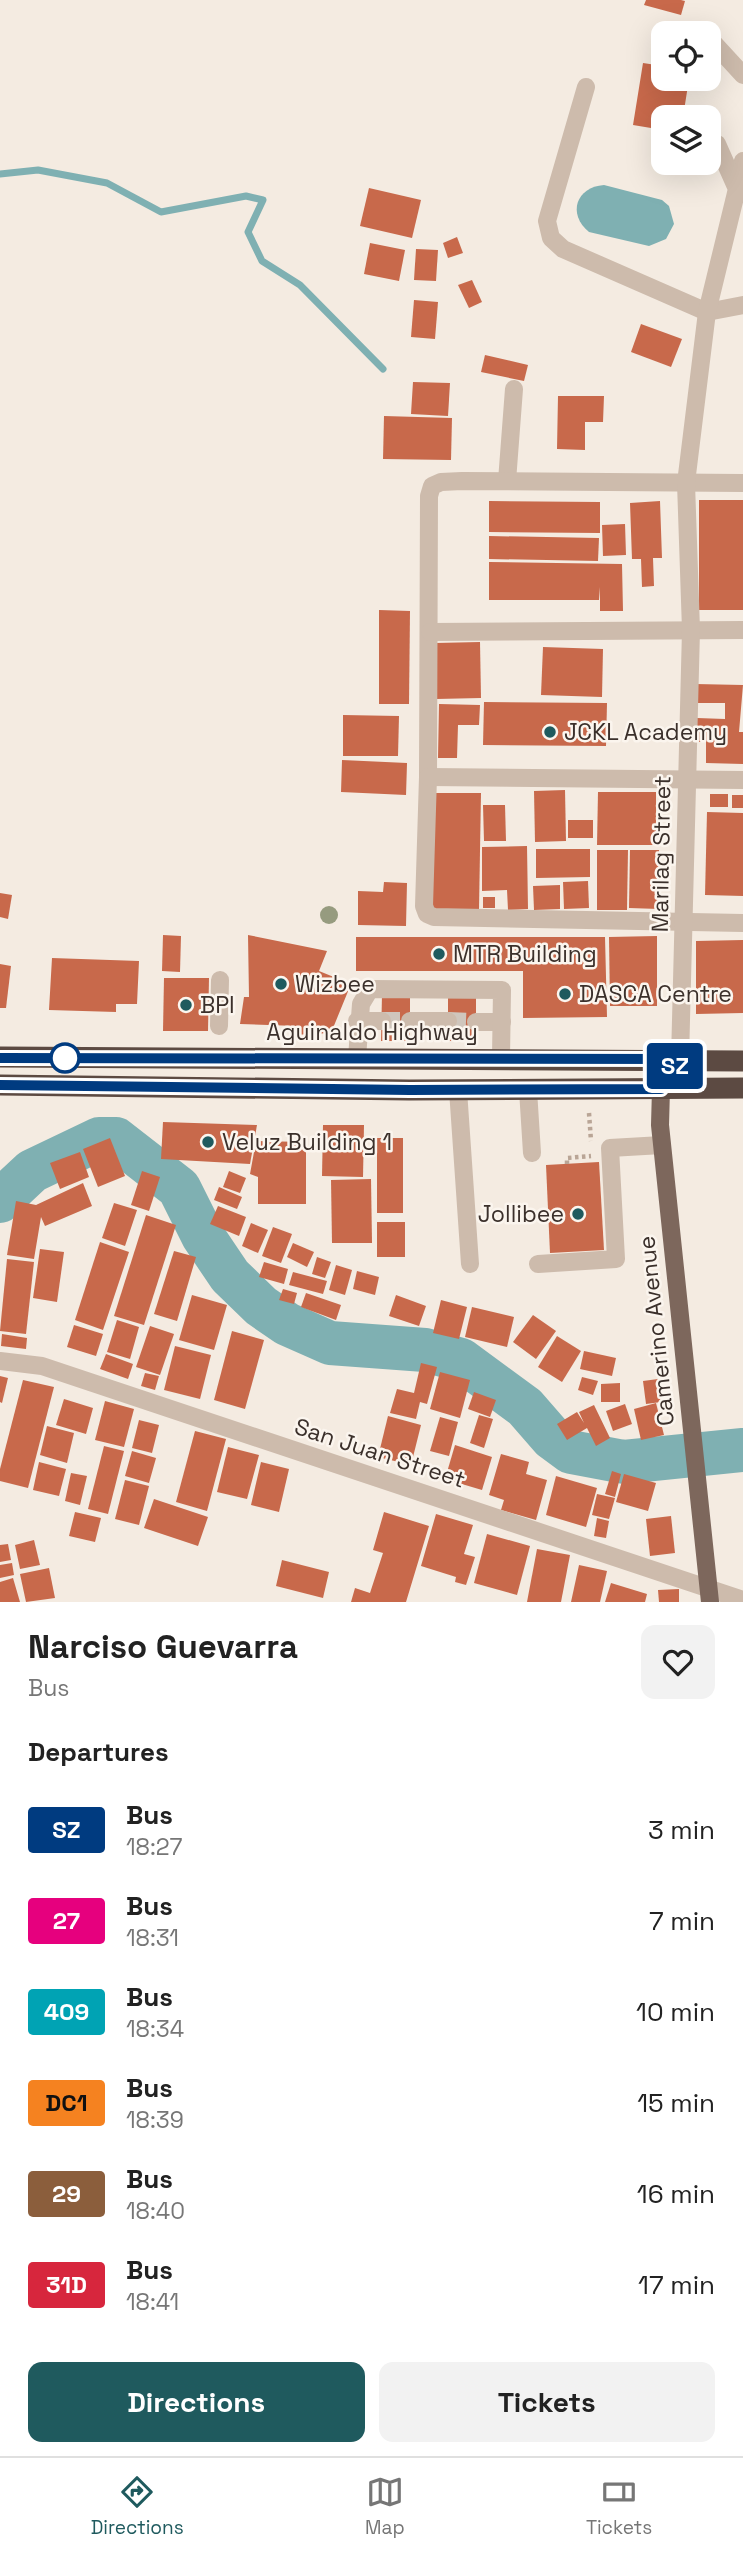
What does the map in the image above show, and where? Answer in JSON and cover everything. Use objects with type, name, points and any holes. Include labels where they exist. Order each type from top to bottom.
[{"type":"highway","name":"Aguinaldo Highway","points":[[0,1058],[743,1061]]},
{"type":"highway","points":[[357,1058],[358,1088]]},
{"type":"highway","points":[[0,1085],[458,1090],[743,1088]]},
{"type":"main road","points":[[661,1089],[680,1059]]},
{"type":"main road","name":"Camerino Avenue","points":[[661,1089],[662,1145],[709,1595]]},
{"type":"street","points":[[721,51],[743,75]]},
{"type":"street","points":[[586,87],[547,221],[551,238],[563,249],[707,312],[743,305]]},
{"type":"street","points":[[721,151],[737,189]]},
{"type":"street","name":"Marilag Street","points":[[680,1059],[691,630],[686,482],[707,312],[743,162]]},
{"type":"street","points":[[507,481],[514,389]]},
{"type":"street","points":[[743,483],[507,481],[441,482],[432,486],[429,496],[430,632],[424,906],[427,914],[434,917],[743,923]]},
{"type":"street","points":[[430,632],[743,631]]},
{"type":"street","points":[[428,777],[743,780]]},
{"type":"street","points":[[219,1026],[220,980]]},
{"type":"street","points":[[357,1058],[357,1021],[361,1004],[370,989],[502,990],[501,1058]]},
{"type":"street","points":[[357,1021],[382,1021]]},
{"type":"street","points":[[410,1021],[448,1021]]},
{"type":"street","points":[[476,1022],[502,1021]]},
{"type":"street","points":[[458,1090],[470,1264]]},
{"type":"street","points":[[528,1090],[532,1153]]},
{"type":"street","points":[[538,1264],[616,1259],[610,1148],[662,1145]]},
{"type":"street","name":"San Juan Street","points":[[0,1361],[41,1366],[709,1595],[743,1600]]},
{"type":"path","points":[[566,1164],[567,1158],[592,1156],[589,1113]]},
{"type":"water","points":[[604,185],[662,200],[669,206],[674,224],[666,239],[649,246],[589,232],[578,217],[578,202],[587,191]]},
{"type":"building","points":[[646,0],[685,1],[681,15],[644,5]]},
{"type":"building","points":[[643,63],[651,64],[651,91],[687,91],[685,105],[651,105],[651,128],[633,125]]},
{"type":"building","points":[[369,188],[421,200],[412,238],[360,226]]},
{"type":"building","points":[[457,237],[463,253],[448,258],[443,243]]},
{"type":"building","points":[[370,243],[405,250],[399,281],[364,274]]},
{"type":"building","points":[[416,249],[438,250],[436,281],[414,280]]},
{"type":"building","points":[[472,280],[482,302],[469,308],[458,285]]},
{"type":"building","points":[[414,300],[438,302],[435,339],[411,337]]},
{"type":"building","points":[[641,324],[682,339],[671,367],[631,352]]},
{"type":"building","points":[[485,355],[528,365],[524,381],[481,372]]},
{"type":"building","points":[[413,382],[450,383],[448,416],[411,414]]},
{"type":"building","points":[[558,396],[604,396],[603,422],[585,422],[585,450],[557,449]]},
{"type":"building","points":[[384,416],[452,418],[451,460],[383,459]]},
{"type":"building","points":[[699,500],[743,500],[743,610],[699,610]]},
{"type":"building","points":[[489,501],[600,502],[600,533],[489,532]]},
{"type":"building","points":[[660,501],[662,558],[653,558],[654,586],[642,587],[641,559],[632,559],[630,503]]},
{"type":"building","points":[[625,524],[626,555],[603,556],[602,525]]},
{"type":"building","points":[[489,536],[599,538],[598,561],[489,559]]},
{"type":"building","points":[[489,562],[622,564],[623,611],[600,611],[600,587],[599,600],[489,600]]},
{"type":"building","points":[[379,610],[410,611],[409,704],[379,704]]},
{"type":"building","points":[[480,642],[481,698],[436,699],[436,643]]},
{"type":"building","points":[[543,647],[603,649],[602,697],[541,695]]},
{"type":"building","points":[[695,684],[743,685],[739,732],[743,732],[743,764],[706,763],[706,742],[697,742],[697,718],[725,719],[725,703],[695,703]]},
{"type":"building","points":[[484,702],[607,703],[606,746],[483,745]]},
{"type":"building","points":[[439,704],[480,705],[479,725],[458,725],[457,758],[438,758]]},
{"type":"building","points":[[343,715],[399,716],[398,756],[343,756]]},
{"type":"building","points":[[342,760],[407,763],[406,795],[341,792]]},
{"type":"building","points":[[565,790],[566,841],[535,842],[534,791]]},
{"type":"building","points":[[598,792],[656,792],[656,845],[597,845]]},
{"type":"building","points":[[433,793],[481,793],[479,909],[431,909]]},
{"type":"building","points":[[710,794],[728,794],[728,807],[710,807]]},
{"type":"building","points":[[732,795],[743,795],[743,808],[732,808]]},
{"type":"building","points":[[483,805],[505,805],[506,841],[484,841]]},
{"type":"building","points":[[707,812],[743,813],[743,896],[705,895]]},
{"type":"building","points":[[568,820],[593,820],[593,838],[568,838]]},
{"type":"building","points":[[527,846],[528,909],[508,910],[507,890],[482,891],[482,847]]},
{"type":"building","points":[[536,849],[590,849],[590,877],[536,878]]},
{"type":"building","points":[[597,850],[628,850],[627,910],[597,910]]},
{"type":"building","points":[[630,850],[659,850],[659,909],[629,908]]},
{"type":"building","points":[[588,881],[589,908],[564,909],[563,882]]},
{"type":"building","points":[[384,882],[407,883],[406,926],[358,925],[358,891],[383,892]]},
{"type":"building","points":[[560,885],[560,909],[534,910],[533,886]]},
{"type":"building","points":[[0,893],[12,895],[8,919],[0,917]]},
{"type":"building","points":[[483,897],[495,897],[495,908],[483,908]]},
{"type":"building","points":[[163,935],[181,936],[180,972],[162,971]]},
{"type":"building","name":"Wizbee","points":[[248,935],[327,951],[319,971],[351,984],[331,1033],[293,1035],[297,1026],[240,1024],[244,997],[249,997]]},
{"type":"building","points":[[657,936],[657,1006],[610,1006],[609,937]]},
{"type":"building","points":[[356,937],[605,937],[607,1017],[523,1018],[523,971],[356,971]]},
{"type":"building","points":[[743,940],[743,1013],[696,1014],[696,941]]},
{"type":"building","points":[[52,958],[139,961],[137,1004],[116,1004],[116,1012],[49,1010]]},
{"type":"building","points":[[0,964],[11,966],[6,1008],[0,1008]]},
{"type":"building","name":"BPI","points":[[164,978],[209,978],[208,1031],[163,1031]]},
{"type":"building","points":[[448,993],[476,993],[476,1041],[448,1041]]},
{"type":"building","points":[[382,994],[410,994],[410,1041],[381,1041]]},
{"type":"building","name":"Veluz Building 1","points":[[163,1122],[257,1125],[250,1164],[161,1159]]},
{"type":"building","points":[[323,1125],[364,1125],[363,1177],[322,1176]]},
{"type":"building","points":[[110,1138],[125,1176],[98,1187],[83,1149]]},
{"type":"building","points":[[377,1138],[403,1138],[403,1213],[377,1213]]},
{"type":"building","points":[[256,1141],[306,1142],[306,1204],[258,1204],[258,1177],[250,1174]]},
{"type":"building","points":[[80,1152],[89,1177],[60,1189],[50,1163]]},
{"type":"building","points":[[599,1162],[604,1250],[550,1253],[546,1165]]},
{"type":"building","points":[[142,1171],[160,1177],[149,1211],[131,1205]]},
{"type":"building","points":[[229,1171],[246,1178],[240,1193],[223,1187]]},
{"type":"building","points":[[371,1179],[372,1243],[332,1243],[331,1180]]},
{"type":"building","points":[[83,1183],[92,1206],[45,1226],[41,1217],[34,1259],[7,1255],[16,1201],[36,1205]]},
{"type":"building","points":[[219,1187],[242,1197],[237,1209],[214,1200]]},
{"type":"building","points":[[114,1203],[137,1210],[125,1246],[102,1238]]},
{"type":"building","points":[[218,1206],[246,1217],[239,1236],[210,1224]]},
{"type":"building","points":[[146,1215],[176,1225],[144,1325],[114,1316]]},
{"type":"building","points":[[377,1222],[405,1222],[405,1257],[377,1257]]},
{"type":"building","points":[[251,1223],[268,1230],[258,1253],[242,1246]]},
{"type":"building","points":[[273,1227],[292,1234],[281,1263],[262,1256]]},
{"type":"building","points":[[100,1242],[129,1252],[103,1330],[75,1320]]},
{"type":"building","points":[[293,1243],[314,1252],[307,1267],[287,1257]]},
{"type":"building","points":[[40,1249],[64,1252],[57,1302],[33,1298]]},
{"type":"building","points":[[174,1251],[196,1257],[177,1321],[154,1314]]},
{"type":"building","points":[[317,1257],[331,1262],[325,1278],[312,1274]]},
{"type":"building","points":[[7,1259],[34,1262],[26,1334],[0,1331]]},
{"type":"building","points":[[264,1262],[288,1269],[284,1284],[259,1277]]},
{"type":"building","points":[[336,1265],[352,1270],[345,1295],[329,1290]]},
{"type":"building","points":[[357,1271],[379,1277],[375,1295],[353,1289]]},
{"type":"building","points":[[293,1272],[327,1281],[323,1294],[289,1285]]},
{"type":"building","points":[[283,1289],[297,1293],[294,1304],[279,1300]]},
{"type":"building","points":[[306,1293],[341,1305],[336,1320],[301,1307]]},
{"type":"building","points":[[192,1295],[227,1305],[214,1350],[179,1340]]},
{"type":"building","points":[[396,1295],[426,1306],[419,1326],[389,1316]]},
{"type":"building","points":[[441,1300],[467,1307],[459,1339],[433,1333]]},
{"type":"building","points":[[472,1307],[514,1317],[507,1347],[465,1337]]},
{"type":"building","points":[[533,1315],[556,1331],[536,1359],[513,1342]]},
{"type":"building","points":[[117,1320],[139,1327],[130,1359],[107,1352]]},
{"type":"building","points":[[74,1325],[103,1334],[96,1356],[67,1347]]},
{"type":"building","points":[[150,1326],[174,1334],[160,1375],[136,1367]]},
{"type":"building","points":[[232,1331],[264,1340],[245,1409],[214,1400]]},
{"type":"building","points":[[2,1334],[27,1338],[26,1349],[1,1346]]},
{"type":"building","points":[[557,1336],[581,1351],[562,1382],[538,1367]]},
{"type":"building","points":[[175,1346],[211,1355],[200,1399],[164,1390]]},
{"type":"building","points":[[584,1351],[616,1358],[612,1376],[580,1369]]},
{"type":"building","points":[[106,1354],[133,1364],[128,1379],[100,1369]]},
{"type":"building","points":[[421,1363],[437,1367],[427,1404],[420,1402],[416,1419],[390,1413],[397,1389],[414,1393]]},
{"type":"building","points":[[440,1372],[470,1380],[460,1418],[430,1409]]},
{"type":"building","points":[[145,1373],[159,1376],[155,1390],[141,1386]]},
{"type":"building","points":[[0,1376],[8,1378],[2,1403],[0,1402]]},
{"type":"building","points":[[582,1377],[598,1381],[593,1395],[578,1390]]},
{"type":"building","points":[[658,1379],[661,1402],[646,1404],[643,1381]]},
{"type":"building","points":[[23,1380],[54,1387],[28,1488],[0,1481],[0,1469]]},
{"type":"building","points":[[620,1383],[620,1402],[601,1402],[601,1384]]},
{"type":"building","points":[[474,1392],[496,1400],[490,1417],[468,1409]]},
{"type":"building","points":[[64,1399],[93,1408],[86,1434],[56,1425]]},
{"type":"building","points":[[105,1401],[134,1409],[124,1447],[95,1440]]},
{"type":"building","points":[[656,1403],[664,1435],[641,1440],[634,1409]]},
{"type":"building","points":[[625,1404],[632,1424],[613,1431],[606,1411]]},
{"type":"building","points":[[594,1405],[610,1438],[596,1446],[587,1428],[567,1440],[557,1424],[577,1412],[584,1423],[579,1412]]},
{"type":"building","points":[[479,1415],[493,1419],[484,1448],[470,1443]]},
{"type":"building","points":[[388,1416],[421,1425],[411,1465],[378,1457]]},
{"type":"building","points":[[440,1417],[458,1422],[449,1456],[430,1451]]},
{"type":"building","points":[[139,1420],[159,1425],[152,1453],[132,1448]]},
{"type":"building","points":[[47,1426],[74,1433],[67,1463],[40,1455]]},
{"type":"building","points":[[195,1431],[226,1439],[207,1511],[176,1502]]},
{"type":"building","points":[[455,1445],[492,1457],[482,1490],[445,1479]]},
{"type":"building","points":[[104,1446],[124,1451],[108,1514],[88,1509]]},
{"type":"building","points":[[228,1447],[259,1455],[247,1499],[217,1492]]},
{"type":"building","points":[[132,1451],[156,1458],[149,1483],[125,1476]]},
{"type":"building","points":[[501,1454],[529,1462],[526,1474],[547,1480],[536,1520],[501,1510],[504,1500],[489,1495]]},
{"type":"building","points":[[39,1462],[66,1469],[59,1496],[33,1490]]},
{"type":"building","points":[[261,1462],[289,1469],[279,1512],[251,1505]]},
{"type":"building","points":[[612,1471],[621,1474],[615,1497],[605,1494]]},
{"type":"building","points":[[71,1473],[87,1476],[80,1505],[65,1501]]},
{"type":"building","points":[[624,1474],[656,1483],[648,1511],[616,1502]]},
{"type":"building","points":[[556,1476],[597,1488],[586,1527],[546,1515]]},
{"type":"building","points":[[125,1480],[149,1486],[139,1525],[115,1519]]},
{"type":"building","points":[[597,1494],[615,1498],[609,1519],[592,1515]]},
{"type":"building","points":[[154,1499],[208,1517],[198,1546],[144,1528]]},
{"type":"building","points":[[75,1512],[101,1518],[95,1542],[69,1536]]},
{"type":"building","points":[[384,1512],[429,1526],[406,1602],[351,1602],[355,1588],[370,1593],[383,1553],[373,1550]]},
{"type":"building","points":[[436,1514],[473,1525],[464,1554],[475,1557],[466,1585],[455,1582],[456,1577],[421,1566]]},
{"type":"building","points":[[671,1516],[675,1553],[650,1556],[646,1519]]},
{"type":"building","points":[[597,1518],[609,1521],[606,1538],[594,1536]]},
{"type":"building","points":[[487,1534],[530,1546],[517,1595],[474,1583]]},
{"type":"building","points":[[34,1540],[40,1565],[20,1569],[15,1545]]},
{"type":"building","points":[[8,1544],[11,1560],[0,1562],[0,1545]]},
{"type":"building","points":[[537,1549],[570,1555],[561,1602],[527,1602]]},
{"type":"building","points":[[282,1560],[329,1572],[323,1598],[276,1586]]},
{"type":"building","points":[[12,1563],[14,1575],[0,1578],[0,1565]]},
{"type":"building","points":[[579,1565],[607,1571],[600,1602],[571,1602]]},
{"type":"building","points":[[49,1568],[55,1598],[26,1602],[20,1574]]},
{"type":"building","points":[[13,1578],[20,1602],[0,1602],[0,1582]]},
{"type":"building","points":[[611,1583],[647,1594],[645,1602],[605,1602]]},
{"type":"building","points":[[679,1589],[679,1602],[659,1602],[658,1590]]},
{"type":"waterway","points":[[0,174],[38,170],[107,183],[161,212],[246,196],[263,200],[248,232],[262,261],[300,285],[383,369]]},
{"type":"waterway","points":[[0,1201],[32,1171],[99,1139],[116,1139],[179,1188],[203,1236],[230,1276],[261,1306],[287,1324],[330,1343],[425,1350],[461,1360],[525,1407],[552,1438],[571,1452],[624,1462],[743,1450]]},
{"type":"tunnel","points":[[382,1021],[410,1021]]},
{"type":"tunnel","points":[[448,1021],[476,1022]]},
{"type":"bus line","name":"SZ","points":[[0,1058],[680,1059],[661,1089],[410,1090],[0,1085]]},
{"type":"place","name":"JCKL Academy","points":[[550,732]]},
{"type":"place","name":"MTR Building","points":[[439,954]]},
{"type":"place","name":"Wizbee","points":[[281,984]]},
{"type":"place","name":"DASCA Centre","points":[[565,994]]},
{"type":"place","name":"BPI","points":[[186,1005]]},
{"type":"place","name":"Veluz Building 1","points":[[208,1142]]},
{"type":"place","name":"Jollibee","points":[[578,1214]]}]
